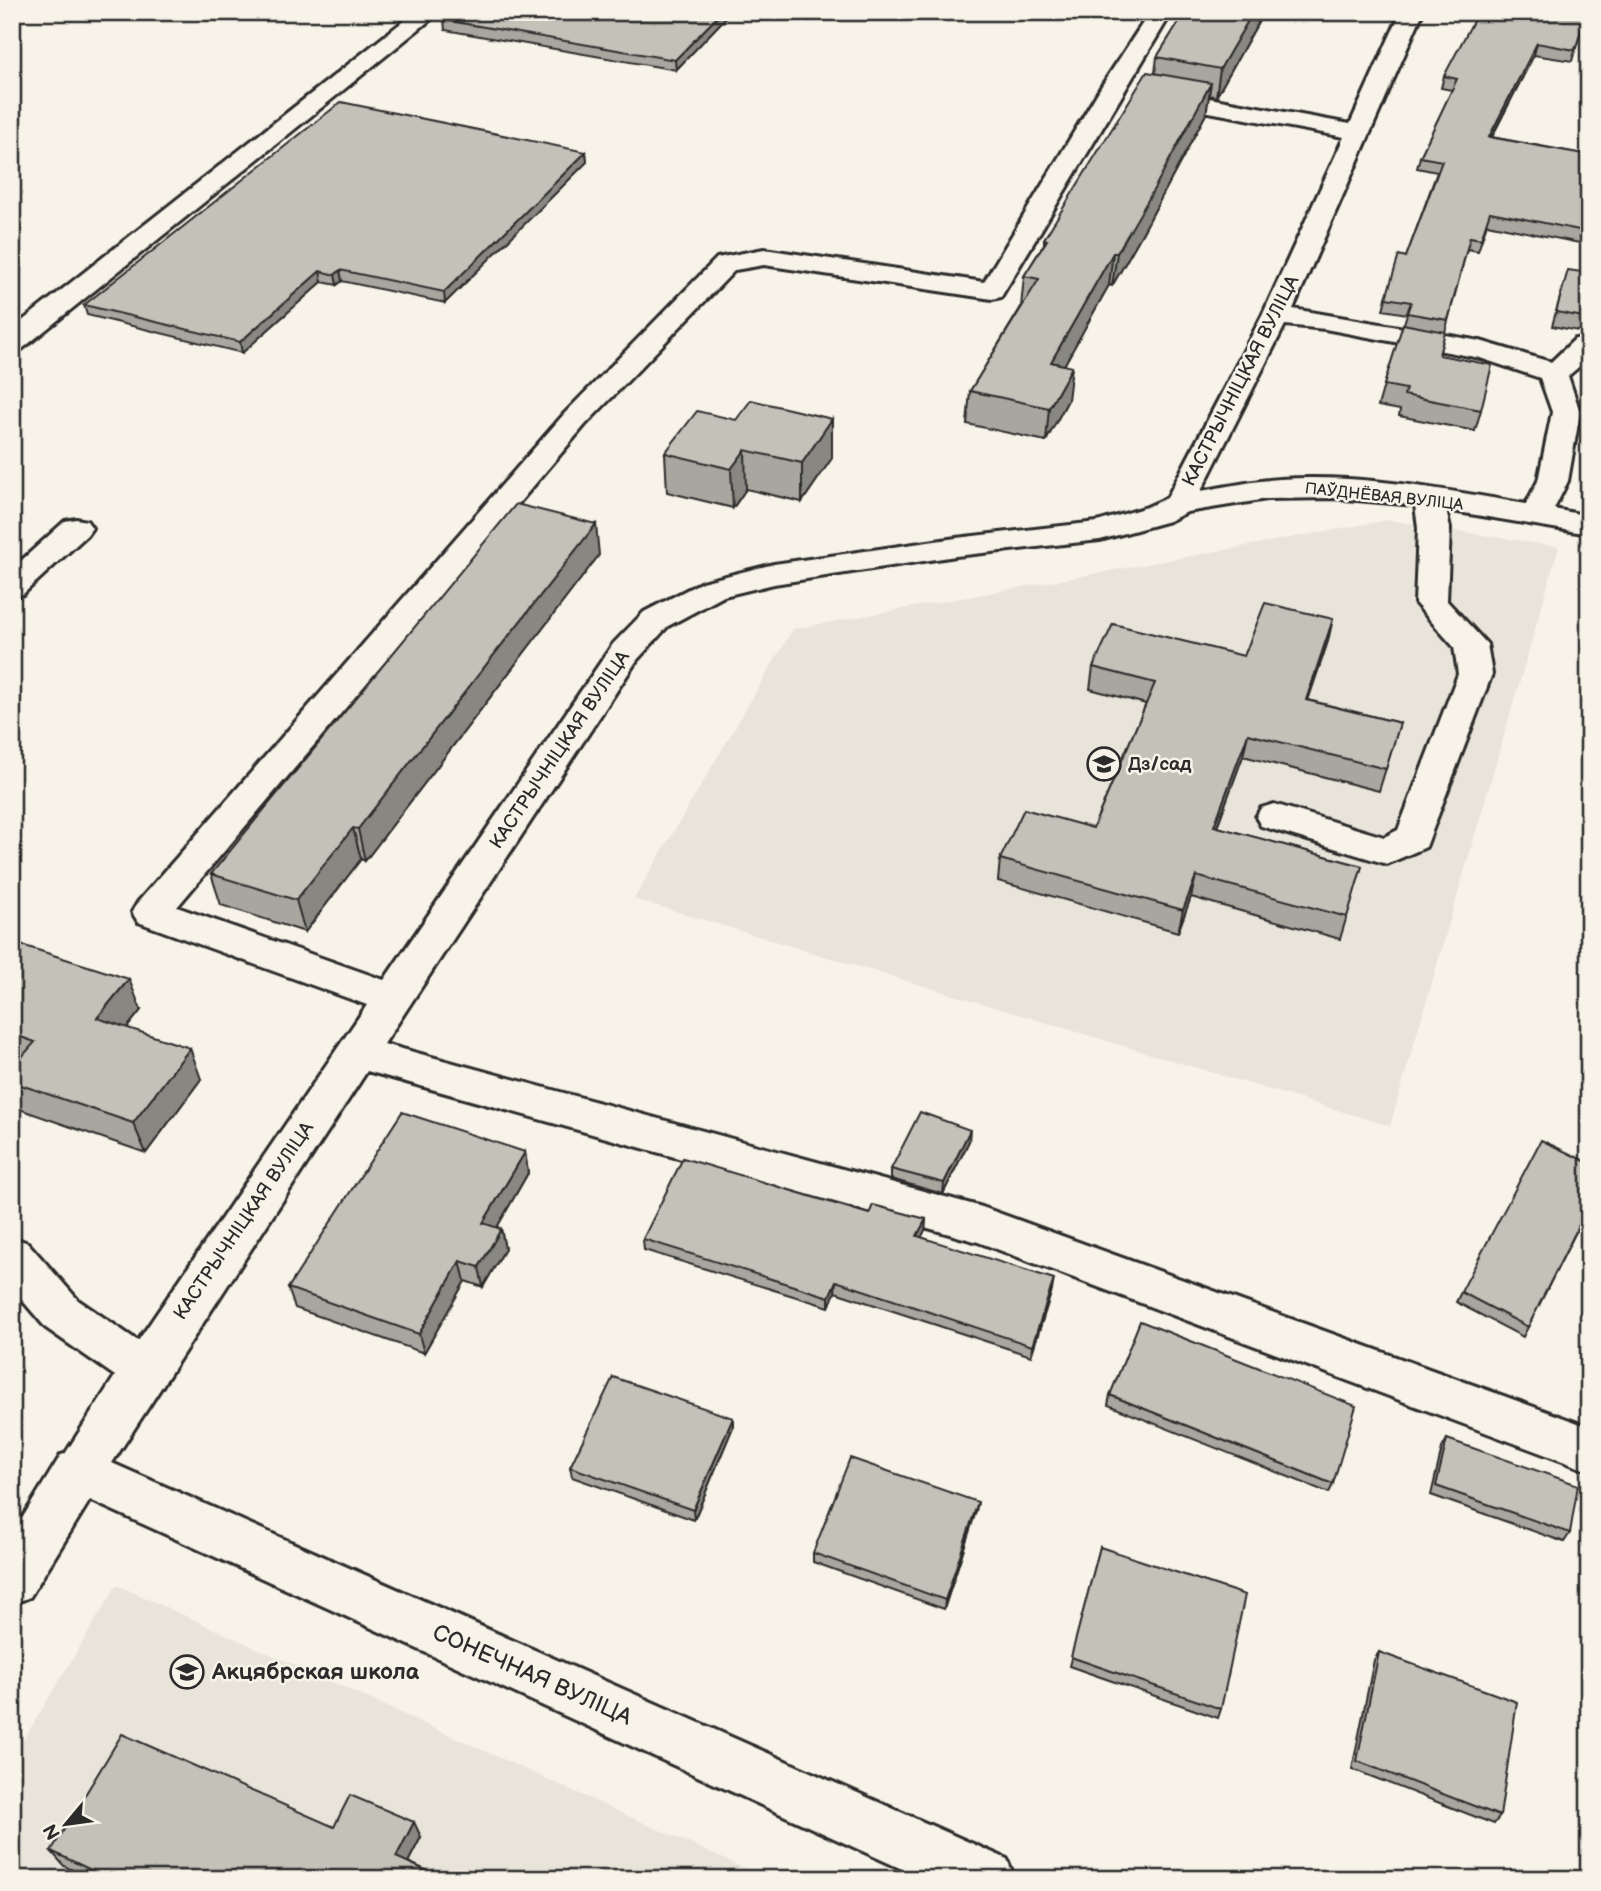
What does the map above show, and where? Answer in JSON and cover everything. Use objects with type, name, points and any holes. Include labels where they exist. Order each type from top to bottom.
[{"type":"street","points":[[12,343],[429,12]]},
{"type":"street","points":[[393,999],[151,912],[576,419],[726,264],[764,257],[992,291],[1113,87],[1161,12]]},
{"type":"street","name":"КАСТРЫЧНІЦКАЯ ВУЛІЦА","points":[[12,1580],[78,1471],[144,1371],[625,652],[656,619],[713,589],[774,574],[956,547],[1100,531],[1157,514],[1179,504],[1276,316],[1412,12]]},
{"type":"street","points":[[1113,87],[1360,133]]},
{"type":"street","points":[[1276,316],[1309,317],[1489,352],[1533,363],[1553,373],[1566,412],[1553,481],[1535,516]]},
{"type":"street","points":[[1553,373],[1570,362],[1586,345]]},
{"type":"street","name":"ПАЎДНЁВАЯ ВУЛІЦА","points":[[1179,504],[1292,488],[1331,489],[1429,499],[1589,525]]},
{"type":"street","points":[[1274,817],[1387,851],[1413,838],[1475,674],[1470,644],[1430,603],[1434,528],[1429,499]]},
{"type":"street","points":[[12,587],[76,528]]},
{"type":"street","points":[[357,1053],[982,1225],[1589,1449]]},
{"type":"street","points":[[12,1256],[62,1314],[144,1371]]},
{"type":"street","name":"СОНЕЧНАЯ ВУЛІЦА","points":[[78,1471],[987,1879]]},
{"type":"shaded area","name":"Дз/сад","points":[[1388,520],[1559,547],[1390,1126],[634,899],[793,629]]},
{"type":"shaded area","name":"Акцябрская школа","points":[[117,1585],[768,1879],[12,1879],[12,1759]]},
{"type":"building","points":[[453,12],[722,12],[675,60],[444,20]]},
{"type":"building","points":[[1185,12],[1253,12],[1220,69],[1157,57]]},
{"type":"building","points":[[1478,12],[1587,12],[1575,50],[1537,43],[1489,137],[1589,155],[1589,232],[1490,212],[1481,239],[1470,237],[1448,320],[1407,313],[1411,302],[1386,298],[1399,255],[1406,257],[1442,161],[1420,157],[1457,79],[1444,76]]},
{"type":"building","points":[[1147,72],[1211,83],[1148,200],[1117,253],[1113,253],[1051,362],[1072,367],[1049,408],[970,391],[1039,279],[1024,276],[1047,240],[1044,239]]},
{"type":"building","points":[[341,102],[586,152],[444,292],[340,270],[335,275],[320,271],[240,342],[84,305]]},
{"type":"building","points":[[1568,270],[1589,273],[1589,318],[1556,312]]},
{"type":"building","points":[[1403,324],[1445,332],[1439,355],[1492,365],[1481,410],[1404,395],[1406,389],[1384,385]]},
{"type":"building","points":[[751,400],[832,419],[802,463],[745,450],[731,469],[665,453],[697,411],[736,420]]},
{"type":"building","points":[[516,504],[596,524],[358,829],[353,828],[296,900],[211,874]]},
{"type":"building","points":[[1265,603],[1333,619],[1306,700],[1400,723],[1386,769],[1248,734],[1214,826],[1362,866],[1347,917],[1196,876],[1183,910],[1000,859],[1024,809],[1093,828],[1155,683],[1093,667],[1113,624],[1244,656]]},
{"type":"building","points":[[12,942],[129,979],[97,1018],[190,1048],[133,1123],[12,1082],[12,1068],[35,1042],[12,1034]]},
{"type":"building","points":[[402,1112],[525,1152],[483,1223],[501,1229],[479,1267],[460,1261],[419,1334],[288,1288]]},
{"type":"building","points":[[920,1112],[970,1130],[944,1183],[891,1169]]},
{"type":"building","points":[[1541,1140],[1589,1163],[1589,1213],[1586,1211],[1528,1327],[1461,1292]]},
{"type":"building","points":[[683,1158],[869,1214],[873,1205],[926,1219],[917,1236],[1054,1279],[1032,1346],[836,1281],[829,1297],[643,1239]]},
{"type":"building","points":[[1140,1321],[1356,1406],[1333,1484],[1110,1395]]},
{"type":"building","points":[[613,1377],[733,1418],[693,1510],[570,1467]]},
{"type":"building","points":[[1447,1439],[1578,1485],[1570,1533],[1436,1486]]},
{"type":"building","points":[[850,1458],[978,1502],[945,1600],[813,1553]]},
{"type":"building","points":[[1100,1547],[1245,1595],[1221,1709],[1071,1657]]},
{"type":"building","points":[[1379,1652],[1517,1702],[1500,1816],[1357,1761]]},
{"type":"building","points":[[122,1734],[334,1827],[350,1795],[414,1822],[396,1857],[445,1879],[110,1879],[51,1851]]},
{"type":"place","name":"Дз/сад","points":[[1104,764]]},
{"type":"place","name":"Акцябрская школа","points":[[187,1672]]}]
